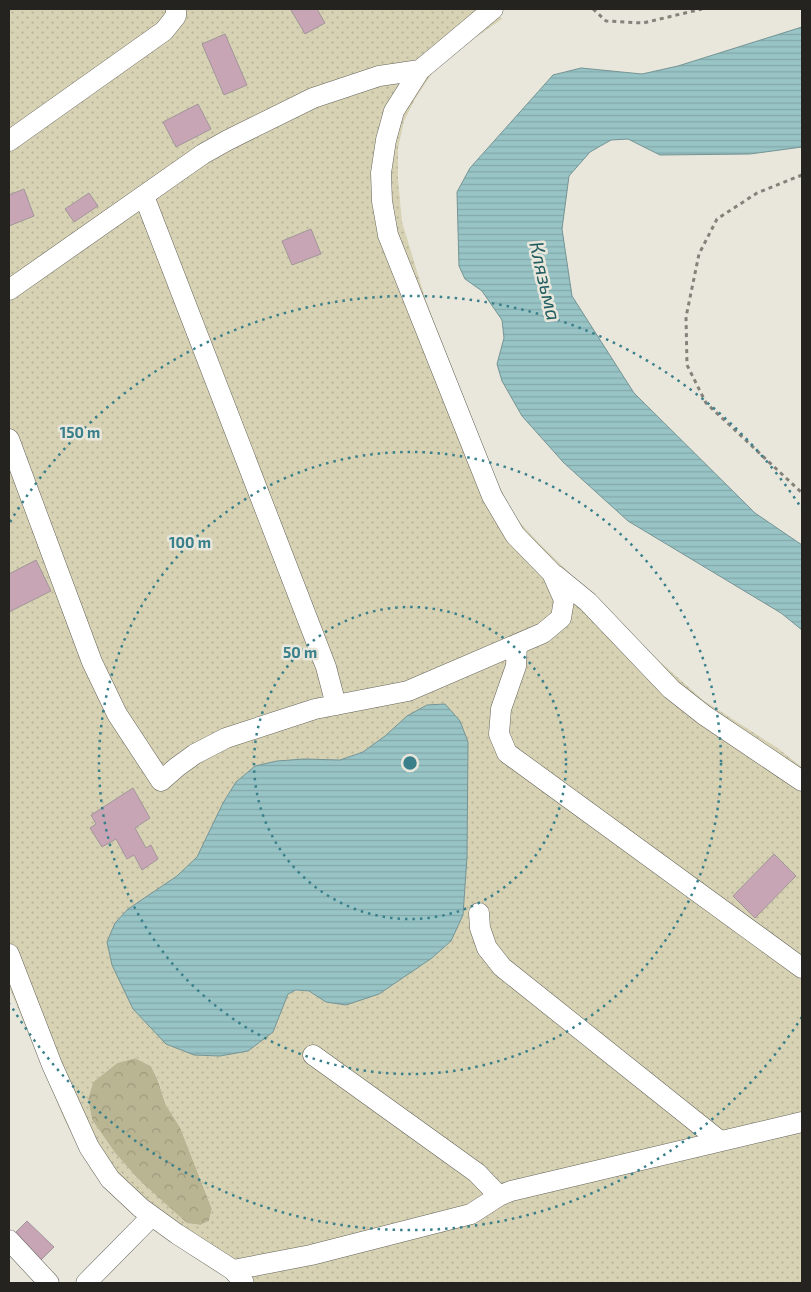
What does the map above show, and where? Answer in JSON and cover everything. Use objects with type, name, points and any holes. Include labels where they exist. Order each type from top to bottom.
[{"type":"street","points":[[9,141],[164,31],[176,16],[176,9]]},
{"type":"street","points":[[493,9],[420,70],[394,111],[386,140],[381,173],[382,201],[388,235],[492,496],[515,535],[552,573],[588,602],[671,689],[704,715],[802,781]]},
{"type":"street","points":[[9,290],[203,154],[228,140],[313,98],[379,76],[420,70]]},
{"type":"street","points":[[144,196],[326,667],[336,704]]},
{"type":"street","points":[[9,439],[92,662],[117,714],[161,781],[177,766],[195,754],[226,738],[315,709],[408,690],[544,633],[561,618],[564,600],[552,573]]},
{"type":"street","points":[[517,644],[516,666],[501,709],[499,734],[507,753],[802,968]]},
{"type":"street","points":[[479,913],[480,928],[487,948],[502,967],[720,1141]]},
{"type":"street","points":[[9,956],[52,1065],[89,1147],[110,1179],[141,1208],[239,1277],[311,1255],[471,1214],[499,1196],[511,1191],[802,1122]]},
{"type":"street","points":[[313,1055],[477,1173],[499,1196]]},
{"type":"street","points":[[86,1283],[152,1216]]},
{"type":"street","points":[[9,1240],[49,1283]]},
{"type":"path","points":[[593,9],[606,21],[642,23],[702,9]]},
{"type":"path","points":[[802,175],[757,193],[718,219],[699,254],[686,318],[687,365],[706,403],[802,493]]},
{"type":"green space","points":[[135,1058],[151,1066],[166,1105],[180,1127],[212,1209],[209,1221],[201,1225],[187,1224],[138,1179],[115,1153],[92,1120],[88,1099],[93,1082],[117,1063]]},
{"type":"shaded area","points":[[9,9],[495,9],[502,19],[439,63],[415,99],[404,121],[398,148],[398,179],[402,222],[426,301],[498,484],[516,518],[657,659],[703,700],[776,747],[802,767],[802,1283],[233,1283],[223,1273],[127,1208],[91,1170],[65,1121],[9,987]],"holes":[[[460,721],[468,742],[467,857],[463,915],[451,941],[432,958],[379,994],[326,1002],[312,993],[304,991],[288,994],[273,1032],[248,1051],[220,1056],[115,923],[128,909],[177,876],[197,857],[223,803],[236,782],[255,766],[277,761],[304,759],[340,760],[363,752],[385,736]],[[135,1058],[151,1066],[157,1077],[166,1105],[180,1127],[212,1209],[209,1221],[201,1225],[187,1223],[138,1179],[115,1153],[92,1120],[88,1099],[93,1082],[117,1063]]]},
{"type":"water","name":"Клязьма","points":[[802,27],[802,147],[750,154],[660,155],[628,139],[611,140],[590,152],[569,176],[562,229],[572,296],[634,393],[755,513],[802,545],[802,630],[781,613],[628,521],[564,463],[522,416],[502,381],[497,364],[504,338],[502,320],[482,291],[465,279],[459,266],[457,192],[470,168],[553,75],[581,68],[642,74],[678,66]]},
{"type":"water","points":[[445,704],[460,721],[468,742],[467,857],[463,915],[451,941],[432,958],[379,994],[346,1005],[326,1002],[309,991],[296,990],[288,994],[273,1032],[248,1051],[220,1056],[194,1055],[166,1044],[133,1009],[112,965],[107,942],[115,923],[128,909],[177,876],[197,857],[223,803],[236,782],[255,766],[277,761],[304,759],[340,760],[363,752],[385,736],[407,716],[427,705]]},
{"type":"building","points":[[317,9],[325,23],[305,34],[291,10]]},
{"type":"building","points":[[225,34],[247,85],[224,95],[202,44]]},
{"type":"building","points":[[198,104],[211,129],[176,147],[163,122]]},
{"type":"building","points":[[24,189],[34,216],[9,226],[9,195]]},
{"type":"building","points":[[89,193],[98,206],[74,222],[65,209]]},
{"type":"building","points":[[311,229],[321,254],[292,265],[282,241]]},
{"type":"building","points":[[36,560],[51,591],[9,612],[9,574]]},
{"type":"building","points":[[133,788],[150,818],[135,828],[146,848],[151,845],[158,859],[142,870],[134,855],[127,859],[116,839],[102,847],[90,828],[96,824],[91,815]]},
{"type":"building","points":[[774,854],[796,876],[755,918],[733,896]]},
{"type":"building","points":[[27,1221],[54,1247],[41,1260],[14,1234]]}]
